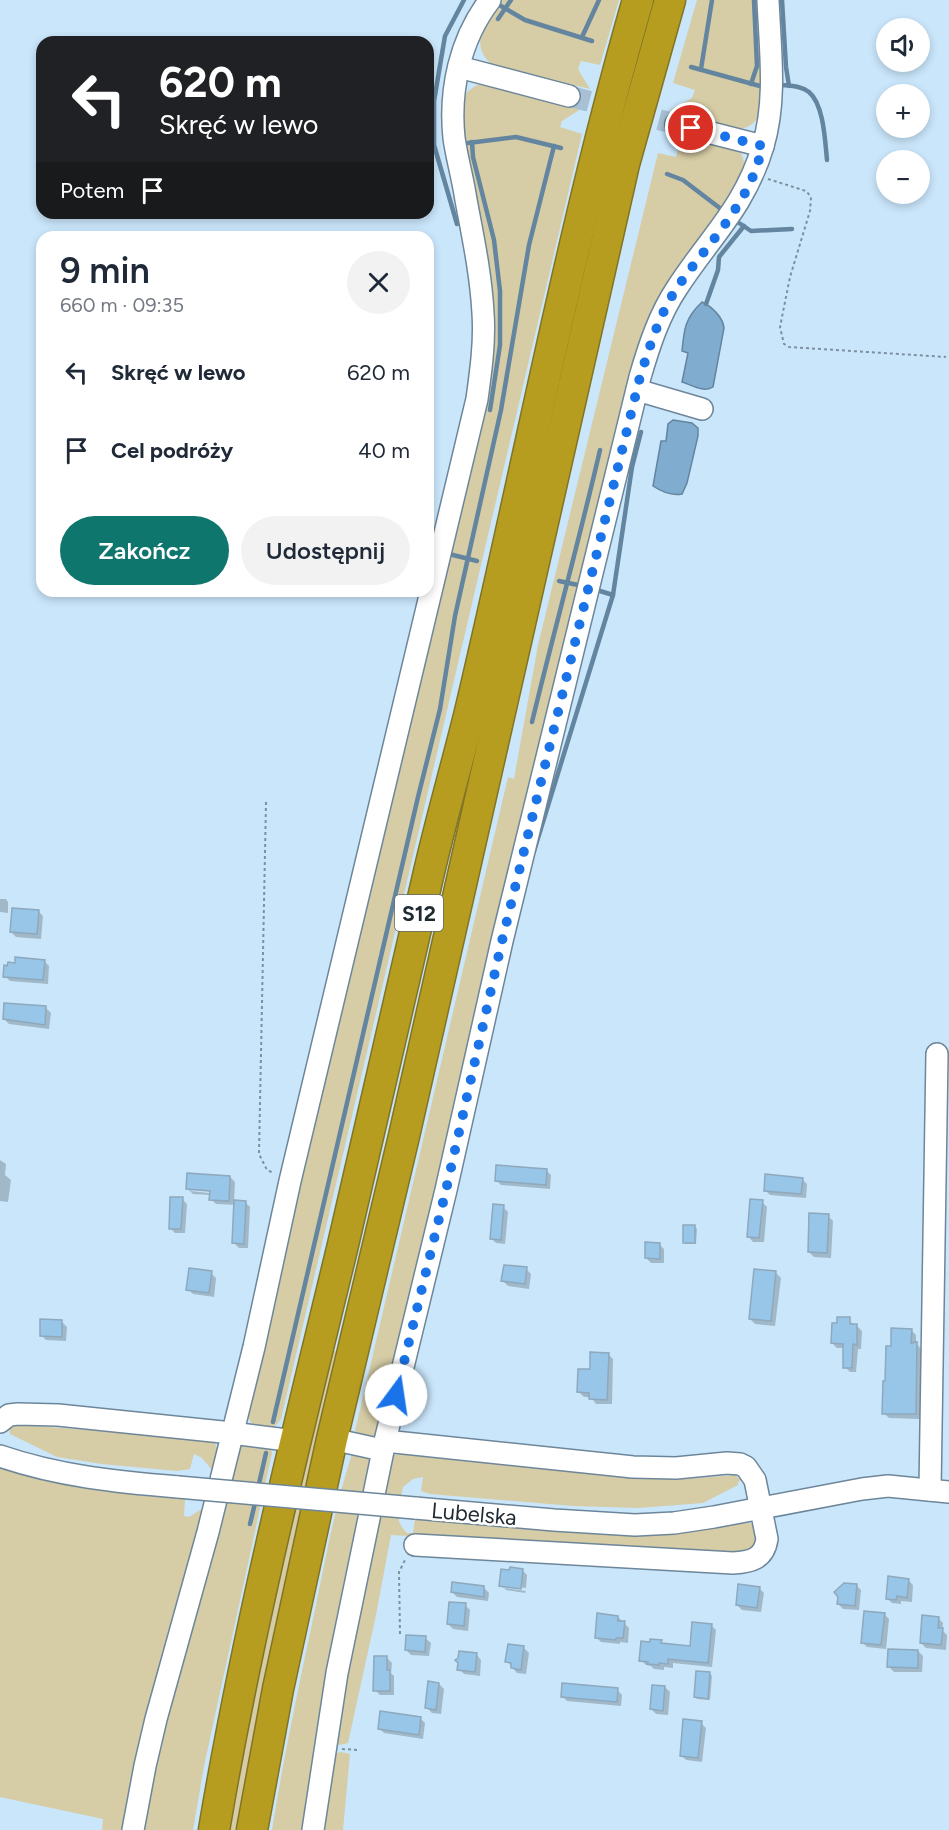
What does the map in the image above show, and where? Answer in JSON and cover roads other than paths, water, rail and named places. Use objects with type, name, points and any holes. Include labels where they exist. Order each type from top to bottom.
[{"type":"highway","name":"S12","points":[[214,1830],[240,1694],[295,1441],[430,868],[469,717],[596,157],[639,0]]},
{"type":"highway","name":"S12","points":[[252,1830],[278,1689],[332,1438],[624,164],[670,0]]},
{"type":"street","points":[[434,578],[479,390],[483,348],[483,313],[454,138],[453,100],[463,52],[474,25],[490,0]]},
{"type":"street","points":[[313,1830],[337,1673],[384,1446],[446,1190],[510,908],[637,390],[664,310],[677,288],[742,198],[763,146],[771,103],[768,0]]},
{"type":"street","points":[[459,67],[569,96]]},
{"type":"street","points":[[676,124],[763,146]]},
{"type":"street","points":[[637,390],[702,409]]},
{"type":"street","points":[[133,1830],[156,1719],[208,1532],[254,1347],[290,1181],[430,597]]},
{"type":"street","points":[[937,1053],[940,1491]]},
{"type":"street","points":[[342,1247],[376,1254]]},
{"type":"street","points":[[1,1419],[18,1414],[51,1415],[295,1441]]},
{"type":"street","points":[[332,1438],[384,1446],[633,1467],[676,1468],[740,1464],[746,1467],[754,1480],[767,1539],[762,1554],[755,1560],[747,1562],[415,1545]]},
{"type":"street","name":"Lubelska","points":[[0,1456],[40,1469],[117,1482],[554,1521],[635,1525],[674,1522],[888,1486],[940,1491]]},
{"type":"water","points":[[702,302],[716,312],[724,328],[713,387],[709,389],[682,382],[688,353],[682,351],[685,330],[692,313]]},
{"type":"water","points":[[673,420],[692,423],[698,428],[687,483],[682,494],[667,493],[653,486],[661,441],[666,441],[668,424]]},
{"type":"waterway","points":[[457,224],[434,145],[434,101],[445,36],[464,0]]},
{"type":"waterway","points":[[498,19],[511,0]]},
{"type":"waterway","points":[[582,37],[599,0]]},
{"type":"waterway","points":[[701,69],[712,0]]},
{"type":"waterway","points":[[751,84],[757,66],[754,0]]},
{"type":"waterway","points":[[782,0],[789,86]]},
{"type":"waterway","points":[[501,6],[525,20],[592,41]]},
{"type":"waterway","points":[[691,67],[760,86]]},
{"type":"waterway","points":[[782,85],[803,89],[814,98],[821,114],[827,160]]},
{"type":"waterway","points":[[468,143],[516,137],[561,148]]},
{"type":"waterway","points":[[472,142],[473,157],[494,240],[500,291],[500,345],[490,410]]},
{"type":"waterway","points":[[273,1422],[440,709],[455,616],[501,410],[529,245],[554,146]]},
{"type":"waterway","points":[[667,174],[683,180],[721,209]]},
{"type":"waterway","points":[[739,223],[751,231],[792,229]]},
{"type":"waterway","points":[[706,304],[718,270],[719,257],[744,226]]},
{"type":"waterway","points":[[534,851],[613,595],[632,467],[641,432]]},
{"type":"waterway","points":[[532,722],[600,450]]},
{"type":"waterway","points":[[445,553],[477,561]]},
{"type":"waterway","points":[[559,581],[578,585]]},
{"type":"waterway","points":[[600,591],[613,595]]},
{"type":"waterway","points":[[258,1488],[266,1453]]},
{"type":"waterway","points":[[250,1524],[256,1499]]},
{"type":"tunnel","points":[[569,96],[676,124]]}]
